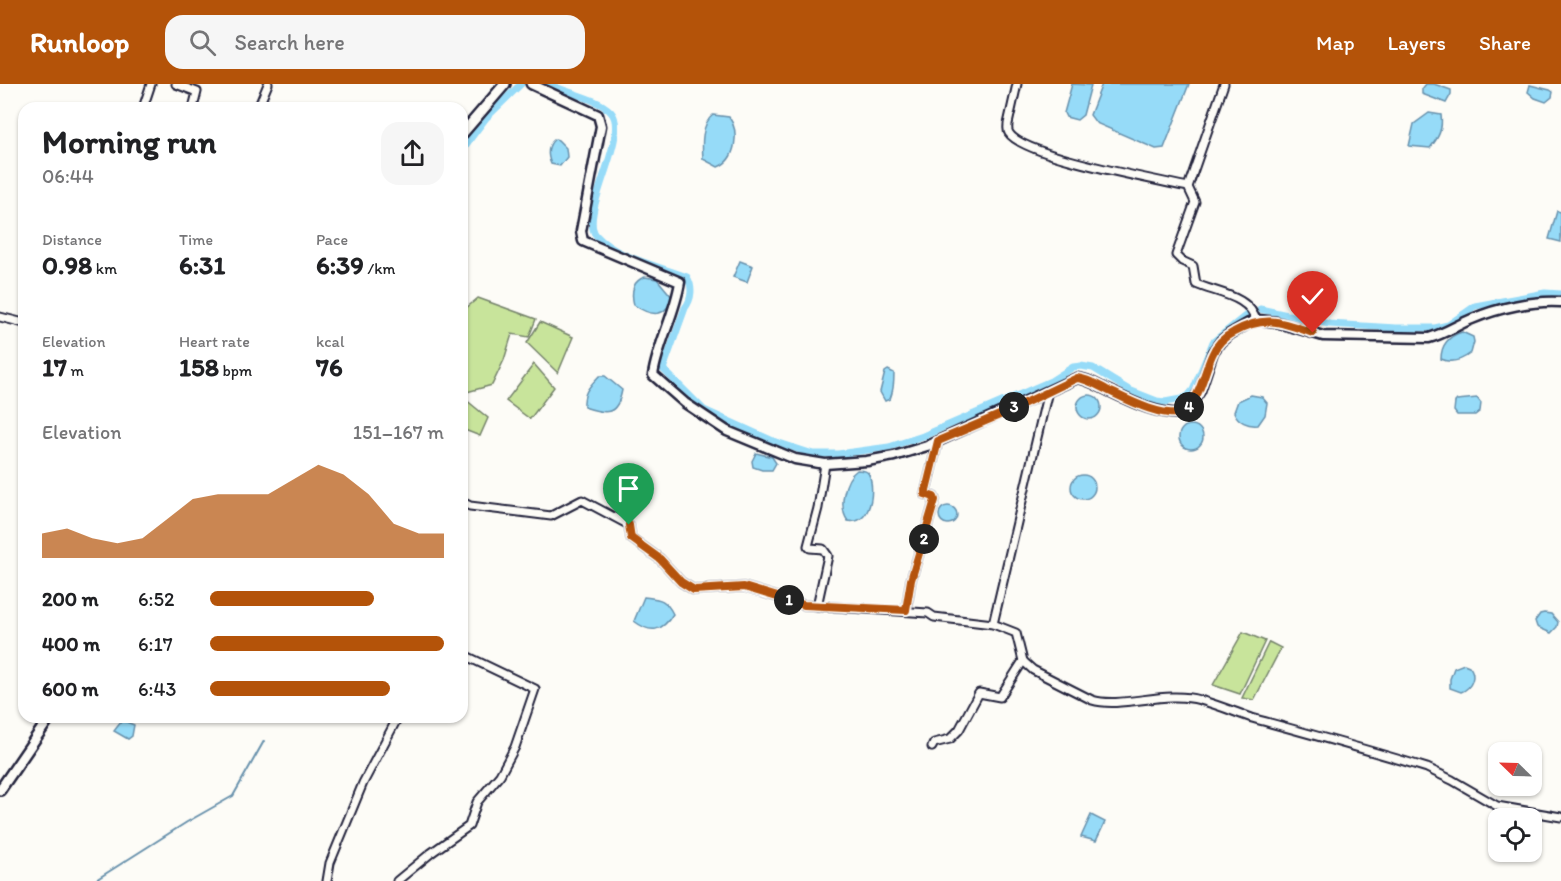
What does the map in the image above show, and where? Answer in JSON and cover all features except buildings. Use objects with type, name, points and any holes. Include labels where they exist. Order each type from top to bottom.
[{"type":"main road","points":[[468,127],[505,84]]},
{"type":"main road","points":[[0,790],[46,723]]},
{"type":"street","points":[[145,102],[151,84]]},
{"type":"street","points":[[176,84],[197,92],[194,102]]},
{"type":"street","points":[[260,102],[268,84]]},
{"type":"street","points":[[531,84],[598,116],[601,126],[581,231],[583,241],[680,282],[677,301],[656,359],[653,375],[685,403],[727,431],[795,459],[825,464],[894,456],[938,441],[1002,414],[1077,378],[1084,378],[1114,394],[1153,409],[1177,414],[1185,413],[1200,391],[1213,352],[1221,341],[1239,329],[1256,322],[1276,322],[1323,336],[1429,338],[1487,314],[1527,304],[1561,302]]},
{"type":"street","points":[[1017,84],[1008,124],[1008,130],[1012,136],[1037,150],[1054,156],[1188,187]]},
{"type":"street","points":[[1224,84],[1188,187],[1195,202],[1176,255],[1193,266],[1196,284],[1246,304],[1252,310],[1256,322]]},
{"type":"street","points":[[0,316],[18,321]]},
{"type":"street","points":[[993,624],[1048,391]]},
{"type":"street","points":[[906,610],[911,580],[935,500],[934,497],[925,494],[938,441]]},
{"type":"street","points":[[817,606],[828,556],[823,549],[808,546],[818,508],[825,464]]},
{"type":"street","points":[[468,505],[551,516],[582,500],[629,525],[631,538],[660,559],[681,582],[694,590],[744,587],[804,605],[906,610],[932,613],[934,617],[993,624],[1015,631],[1023,661],[1046,678],[1099,702],[1160,697],[1199,699],[1232,712],[1427,768],[1497,806],[1561,817]]},
{"type":"street","points":[[397,881],[469,826],[477,802],[500,775],[515,747],[535,689],[468,657]]},
{"type":"street","points":[[932,747],[934,743],[950,739],[959,730],[979,693],[1000,698],[1023,661]]},
{"type":"street","points":[[327,881],[330,863],[363,783],[395,723]]},
{"type":"green space","points":[[478,298],[536,319],[529,337],[512,334],[504,360],[492,385],[468,392],[468,306]]},
{"type":"green space","points":[[540,322],[573,337],[558,373],[527,343]]},
{"type":"green space","points":[[534,364],[554,387],[530,419],[506,401]]},
{"type":"green space","points":[[468,401],[488,418],[480,436],[468,431]]},
{"type":"green space","points":[[1243,632],[1265,641],[1240,694],[1213,685]]},
{"type":"green space","points":[[1269,642],[1281,648],[1254,700],[1242,698]]},
{"type":"water","points":[[1072,84],[1091,85],[1083,115],[1077,120],[1066,117],[1064,113]]},
{"type":"water","points":[[1102,84],[1189,84],[1164,148],[1156,149],[1096,123],[1090,115]]},
{"type":"water","points":[[1426,84],[1434,84],[1451,90],[1446,103],[1422,94],[1422,89]]},
{"type":"water","points":[[1530,85],[1550,90],[1553,92],[1552,97],[1546,102],[1535,98],[1528,92]]},
{"type":"water","points":[[1429,113],[1441,115],[1441,129],[1436,140],[1430,148],[1409,146],[1414,124]]},
{"type":"water","points":[[713,115],[729,117],[735,138],[729,158],[718,167],[703,159],[704,129]]},
{"type":"water","points":[[555,139],[566,148],[567,157],[560,166],[551,164],[549,157],[549,147]]},
{"type":"water","points":[[1557,211],[1561,212],[1561,242],[1549,239]]},
{"type":"water","points":[[740,261],[753,266],[747,282],[733,277]]},
{"type":"water","points":[[645,277],[657,279],[672,297],[662,312],[651,313],[634,305],[635,284]]},
{"type":"water","points":[[1462,332],[1473,337],[1471,353],[1457,360],[1441,359],[1442,349],[1447,342]]},
{"type":"water","points":[[888,370],[894,373],[894,383],[890,399],[885,401],[880,392],[885,372]]},
{"type":"water","points":[[599,376],[605,376],[622,390],[617,405],[609,411],[584,407],[586,394]]},
{"type":"water","points":[[1089,395],[1098,398],[1101,407],[1098,416],[1089,419],[1080,416],[1077,407],[1080,398]]},
{"type":"water","points":[[1251,395],[1262,397],[1267,403],[1265,415],[1258,425],[1244,423],[1234,412],[1238,401]]},
{"type":"water","points":[[1477,398],[1481,403],[1480,411],[1475,415],[1457,415],[1454,411],[1457,400]]},
{"type":"water","points":[[1191,425],[1200,428],[1203,437],[1200,446],[1191,449],[1182,446],[1179,437],[1182,428]]},
{"type":"water","points":[[756,453],[772,457],[776,463],[772,470],[753,467],[752,461]]},
{"type":"water","points":[[857,470],[866,471],[870,476],[871,501],[863,516],[857,521],[848,521],[843,509],[844,494],[852,474]]},
{"type":"water","points":[[1083,475],[1092,478],[1095,487],[1092,496],[1083,499],[1074,496],[1071,487],[1074,478]]},
{"type":"water","points":[[948,506],[954,509],[957,515],[954,521],[948,524],[942,521],[939,515],[942,509]]},
{"type":"water","points":[[644,597],[661,600],[667,605],[673,614],[665,625],[651,629],[634,621]]},
{"type":"water","points":[[1540,614],[1551,614],[1558,622],[1557,627],[1551,633],[1537,627],[1535,621]]},
{"type":"water","points":[[1464,664],[1469,666],[1473,677],[1468,688],[1461,692],[1450,688],[1450,679],[1454,668]]},
{"type":"water","points":[[120,723],[134,725],[132,736],[128,739],[114,731]]},
{"type":"water","points":[[1091,815],[1105,822],[1096,841],[1081,837]]},
{"type":"waterway","points":[[468,142],[486,118],[521,84]]},
{"type":"waterway","points":[[549,84],[605,107],[611,112],[615,123],[615,138],[594,210],[592,225],[596,235],[615,250],[687,277],[689,281],[690,297],[663,369],[704,410],[773,441],[813,454],[838,454],[889,447],[923,436],[1051,381],[1073,367],[1081,366],[1093,368],[1129,390],[1157,401],[1181,399],[1193,390],[1213,342],[1249,313]]},
{"type":"waterway","points":[[1260,309],[1329,324],[1435,328],[1448,325],[1475,306],[1545,293],[1561,294]]},
{"type":"waterway","points":[[94,881],[187,822],[233,796],[264,741]]},
{"type":"route","points":[[629,525],[631,538],[660,559],[681,582],[694,590],[744,587],[804,605],[906,610],[911,580],[935,500],[934,497],[925,494],[938,441],[1002,414],[1077,378],[1084,378],[1114,394],[1153,409],[1177,414],[1185,413],[1200,391],[1213,352],[1230,334],[1259,320],[1276,322],[1313,333]]}]
